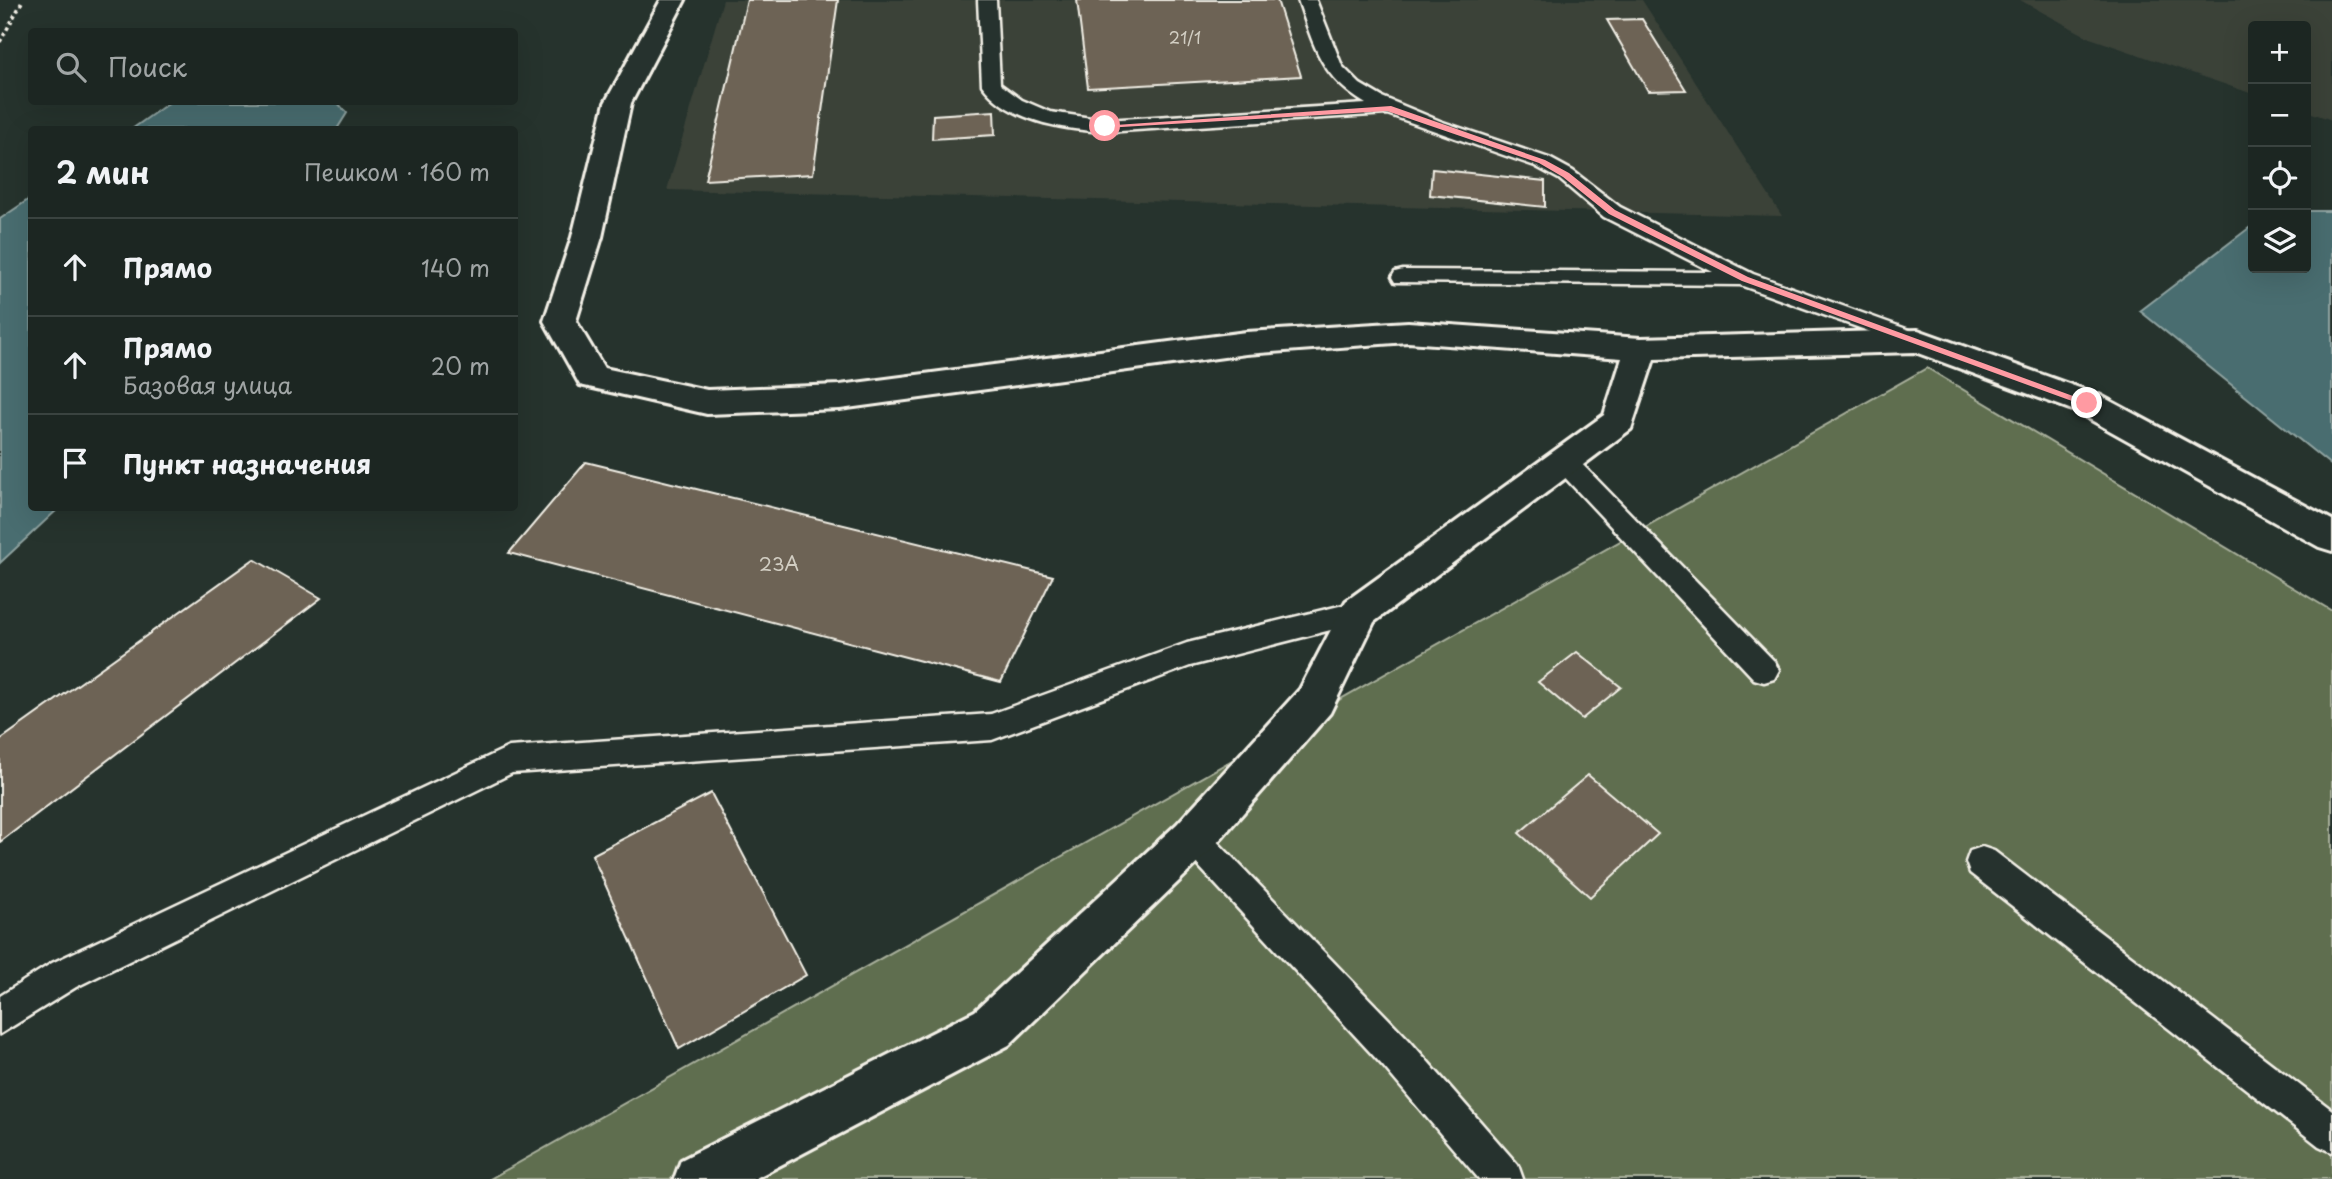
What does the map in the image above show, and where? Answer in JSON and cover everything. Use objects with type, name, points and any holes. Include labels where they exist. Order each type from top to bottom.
[{"type":"street","points":[[673,0],[618,103],[587,237],[560,321],[592,377],[707,402],[840,397],[1246,342],[1408,332],[1642,349],[1918,341],[2087,403],[2332,537]]},
{"type":"street","points":[[700,1179],[992,1028],[1193,838],[1315,701],[1360,612],[1619,421],[1642,349]]},
{"type":"lane","points":[[987,0],[991,85],[1001,96],[1023,109],[1067,121],[1105,126],[1388,108]]},
{"type":"lane","points":[[1307,0],[1336,71],[1349,87],[1388,108],[1542,162],[1566,175],[1612,212],[1745,279],[1918,341]]},
{"type":"lane","points":[[1403,276],[1745,279]]},
{"type":"lane","points":[[1565,462],[1764,670]]},
{"type":"lane","points":[[0,1016],[64,975],[509,760],[992,727],[1187,655],[1360,612]]},
{"type":"lane","points":[[1193,838],[1396,1053],[1504,1179]]},
{"type":"lane","points":[[1982,862],[2332,1133]]},
{"type":"path","points":[[0,43],[23,0]]},
{"type":"shaded area","points":[[723,0],[1642,0],[1782,216],[667,190]]},
{"type":"shaded area","points":[[2020,0],[2332,0],[2332,120],[2311,113],[2311,21],[2248,21],[2248,92],[2090,38]]},
{"type":"green space","points":[[1927,368],[2332,611],[2332,1179],[490,1179]]},
{"type":"water","points":[[166,105],[340,105],[347,113],[339,126],[136,126]]},
{"type":"water","points":[[28,200],[28,511],[56,511],[0,563],[0,219]]},
{"type":"water","points":[[2311,211],[2332,211],[2332,466],[2140,311],[2248,229],[2248,273],[2311,273]]},
{"type":"building","points":[[747,0],[838,0],[813,174],[705,180]]},
{"type":"building","points":[[1077,0],[1277,0],[1301,76],[1088,88]]},
{"type":"building","points":[[1642,19],[1686,90],[1648,91],[1607,20]]},
{"type":"building","points":[[994,111],[995,135],[932,139],[933,115]]},
{"type":"building","points":[[1432,169],[1545,181],[1545,207],[1430,195]]},
{"type":"building","points":[[586,462],[1053,576],[1001,682],[509,553]]},
{"type":"building","points":[[254,559],[321,598],[0,842],[0,740]]},
{"type":"building","points":[[1577,652],[1621,687],[1582,719],[1538,682]]},
{"type":"building","points":[[1588,775],[1658,834],[1590,897],[1519,833]]},
{"type":"building","points":[[711,793],[806,975],[679,1049],[592,855]]},
{"type":"route","points":[[1105,126],[1388,108],[1542,162],[1566,175],[1612,212],[1745,279],[2087,403]]}]
